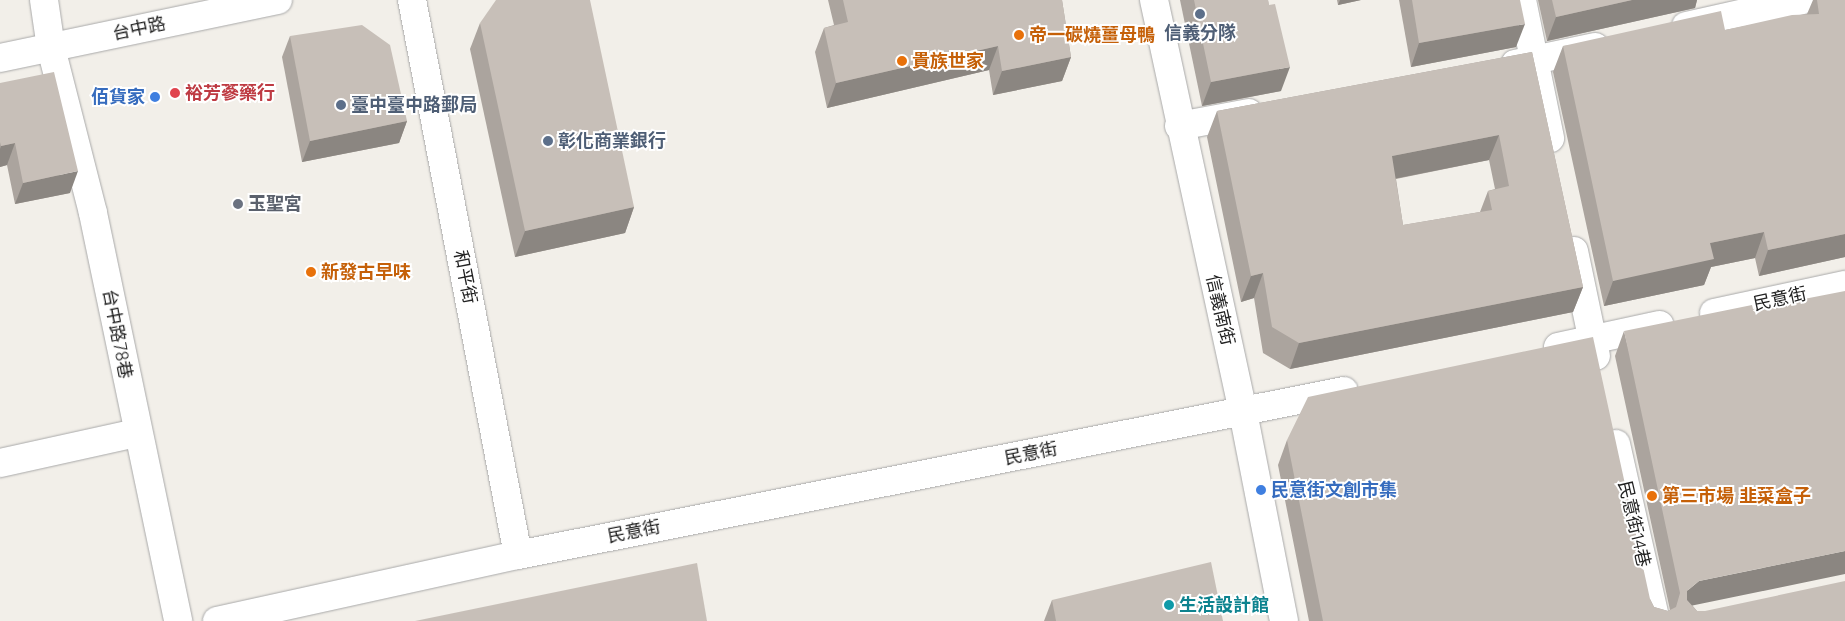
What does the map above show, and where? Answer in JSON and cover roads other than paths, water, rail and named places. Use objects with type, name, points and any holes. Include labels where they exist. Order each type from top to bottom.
[{"type":"street","name":"台中路78巷","points":[[44,0],[51,48],[93,214],[137,433],[178,621]]},
{"type":"street","name":"台中路","points":[[0,58],[278,0]]},
{"type":"street","name":"和平街","points":[[412,0],[518,555]]},
{"type":"street","name":"信義南街","points":[[1154,0],[1243,412],[1284,621]]},
{"type":"street","points":[[1522,0],[1556,166]]},
{"type":"street","points":[[1658,32],[1802,0]]},
{"type":"street","points":[[1486,69],[1620,41]]},
{"type":"street","points":[[1180,126],[1275,108]]},
{"type":"street","points":[[1568,224],[1601,378]]},
{"type":"street","name":"民意街","points":[[1534,351],[1845,285]]},
{"type":"street","name":"民意街","points":[[216,621],[518,555],[1369,386]]},
{"type":"street","name":"民意街14巷","points":[[1610,417],[1656,621]]},
{"type":"street","points":[[0,463],[137,433]]},
{"type":"place","name":"信義分隊","points":[[1200,14]]},
{"type":"place","name":"帝一碳燒薑母鴨","points":[[1019,35]]},
{"type":"place","name":"貴族世家","points":[[902,61]]},
{"type":"place","name":"裕芳蔘藥行","points":[[175,93]]},
{"type":"place","name":"佰貨家","points":[[155,97]]},
{"type":"place","name":"臺中臺中路郵局","points":[[341,105]]},
{"type":"place","name":"彰化商業銀行","points":[[548,141]]},
{"type":"place","name":"玉聖宮","points":[[238,204]]},
{"type":"place","name":"新發古早味","points":[[311,272]]},
{"type":"place","name":"民意街文創市集","points":[[1261,490]]},
{"type":"place","name":"第三市場 韭菜盒子","points":[[1652,496]]},
{"type":"place","name":"生活設計館","points":[[1169,605]]}]
